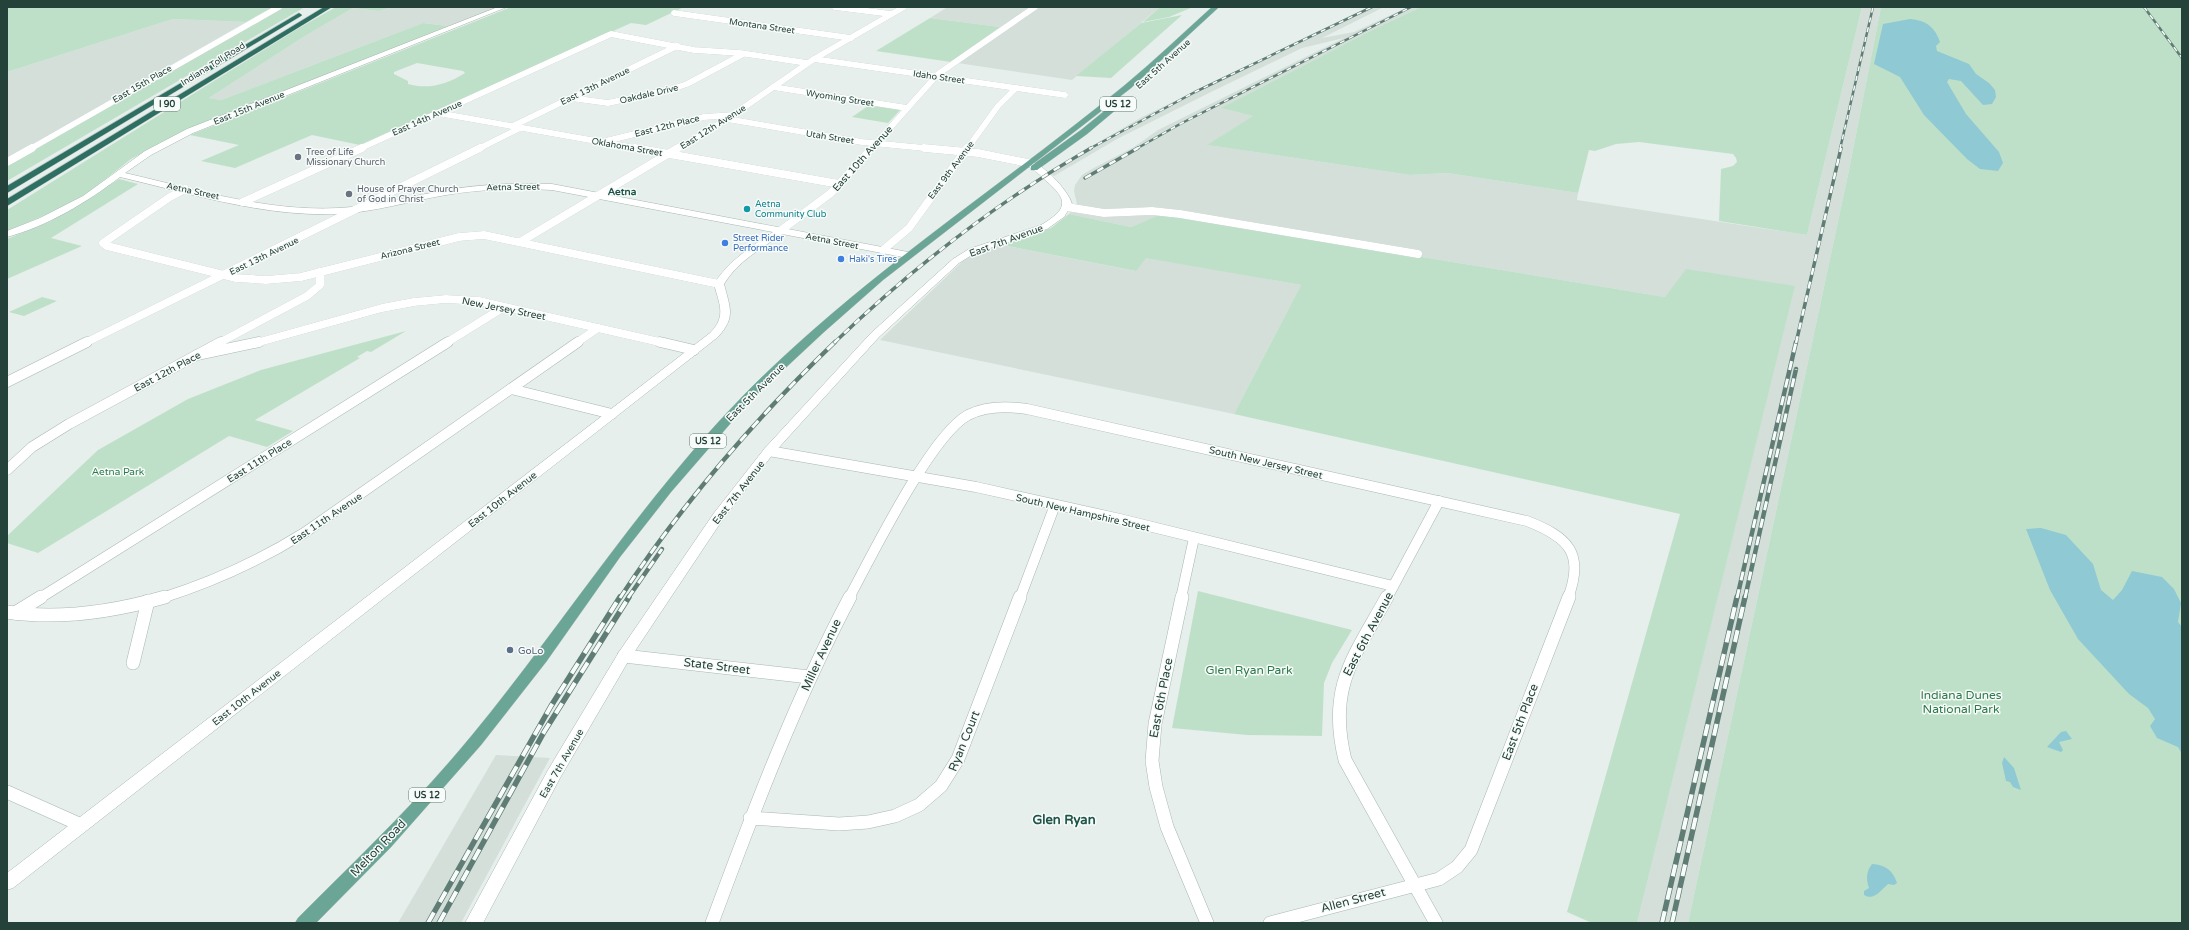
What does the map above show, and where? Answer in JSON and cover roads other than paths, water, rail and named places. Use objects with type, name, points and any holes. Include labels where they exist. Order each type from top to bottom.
[{"type":"highway","name":"Indiana Toll Road","points":[[7,190],[283,23],[314,7]]},
{"type":"highway","name":"Indiana Toll Road","points":[[7,204],[284,32],[329,7]]},
{"type":"main road","name":"East 5th Avenue","points":[[1032,165],[1139,77],[1216,7]]},
{"type":"main road","name":"East 5th Avenue","points":[[541,658],[620,548],[667,489],[740,406],[820,330],[908,255],[999,187],[1102,118],[1226,7]]},
{"type":"main road","name":"Melton Road","points":[[304,923],[385,842],[425,798],[498,714],[541,658]]},
{"type":"street","name":"East 15th Place","points":[[7,162],[279,7]]},
{"type":"street","name":"East 15th Avenue","points":[[7,234],[43,220],[86,198],[148,153],[190,131],[504,7]]},
{"type":"street","points":[[835,7],[891,14]]},
{"type":"street","name":"East 12th Avenue","points":[[520,242],[730,117],[807,63],[904,7]]},
{"type":"street","name":"East 10th Avenue","points":[[7,883],[719,330],[726,321],[727,312],[719,284],[729,270],[829,195],[936,76],[1034,7]]},
{"type":"street","name":"Montana Street","points":[[674,14],[851,38]]},
{"type":"street","name":"East 14th Avenue","points":[[243,202],[611,34],[677,46]]},
{"type":"street","points":[[677,46],[694,50],[743,54],[807,63]]},
{"type":"street","name":"East 13th Avenue","points":[[7,382],[360,209],[571,98],[677,46]]},
{"type":"street","name":"Oakdale Drive","points":[[571,98],[608,103],[672,89],[687,84],[743,54]]},
{"type":"street","name":"Idaho Street","points":[[814,59],[1065,95]]},
{"type":"street","name":"Wyoming Street","points":[[773,88],[907,108]]},
{"type":"street","name":"East 9th Avenue","points":[[882,250],[908,228],[998,106],[1016,88]]},
{"type":"street","name":"Oklahoma Street","points":[[438,113],[839,184]]},
{"type":"street","name":"Utah Street","points":[[730,117],[875,143],[965,152],[1032,165]]},
{"type":"street","name":"East 12th Place","points":[[601,142],[700,118],[730,117]]},
{"type":"street","points":[[1032,165],[1064,191],[1068,199],[1067,207],[1104,213],[1152,211],[1180,214],[1418,254]]},
{"type":"street","name":"Aetna Street","points":[[118,174],[243,202],[297,210],[360,209],[460,190],[495,187],[552,187],[908,255]]},
{"type":"street","name":"Arizona Street","points":[[185,189],[170,196],[103,243],[107,246],[246,280],[266,280],[297,277],[466,236],[484,235],[719,284]]},
{"type":"street","name":"East 7th Avenue","points":[[474,923],[554,774],[624,656],[718,516],[769,451],[880,330],[956,261],[972,251],[1044,227],[1059,217],[1067,207]]},
{"type":"street","name":"East 12th Place","points":[[7,470],[32,448],[59,430],[314,292],[320,285],[320,272]]},
{"type":"street","name":"New Jersey Street","points":[[197,355],[242,346],[387,306],[417,301],[458,298],[694,350]]},
{"type":"street","name":"East 11th Place","points":[[11,612],[504,307]]},
{"type":"street","name":"East 11th Avenue","points":[[11,612],[73,613],[148,601],[225,575],[288,544],[598,328]]},
{"type":"street","points":[[512,388],[612,414]]},
{"type":"street","name":"South New Jersey Street","points":[[974,412],[1001,407],[1027,409],[1528,521],[1554,534]]},
{"type":"street","name":"Miller Avenue","points":[[712,923],[750,818],[809,677],[873,551],[917,477],[952,428],[961,419],[974,412]]},
{"type":"street","name":"South New Hampshire Street","points":[[769,451],[917,477],[1054,505],[1394,586]]},
{"type":"street","name":"East 6th Avenue","points":[[1436,923],[1345,760],[1340,740],[1338,716],[1339,697],[1344,678],[1439,501]]},
{"type":"street","name":"Ryan Court","points":[[750,818],[866,824],[891,818],[917,807],[938,791],[950,776],[958,759],[1054,505]]},
{"type":"street","name":"East 5th Place","points":[[1413,884],[1439,879],[1452,872],[1463,862],[1471,850],[1577,574],[1578,566],[1572,551],[1554,534]]},
{"type":"street","name":"East 6th Place","points":[[1194,538],[1156,718],[1152,743],[1152,766],[1164,820],[1207,923]]},
{"type":"street","points":[[132,663],[148,601]]},
{"type":"street","name":"State Street","points":[[624,656],[809,677]]},
{"type":"street","points":[[7,792],[81,825]]},
{"type":"street","name":"Allen Street","points":[[1270,923],[1413,884]]},
{"type":"water","points":[[1910,19],[1921,21],[1933,28],[1940,42],[1936,46],[1937,51],[1969,64],[1976,74],[1989,83],[1995,90],[1996,97],[1992,104],[1983,105],[1961,81],[1949,79],[1947,82],[1966,114],[1999,152],[2003,163],[1998,171],[1980,169],[1967,159],[1924,115],[1900,77],[1874,64],[1883,24]]},
{"type":"water","points":[[2041,528],[2066,535],[2093,564],[2101,590],[2113,600],[2122,590],[2132,571],[2162,577],[2174,589],[2181,603],[2178,622],[2182,627],[2182,754],[2178,747],[2157,738],[2150,726],[2155,719],[2148,708],[2129,694],[2078,639],[2050,590],[2026,529]]},
{"type":"water","points":[[2066,731],[2072,739],[2059,742],[2063,750],[2061,752],[2047,747],[2061,732]]},
{"type":"water","points":[[2004,757],[2014,768],[2021,790],[2013,787],[2010,782],[2006,781],[2002,763]]},
{"type":"water","points":[[1872,864],[1888,869],[1897,883],[1894,885],[1888,884],[1874,896],[1868,897],[1864,895],[1864,891],[1869,888],[1867,876]]},
{"type":"railway","points":[[1089,149],[1195,92],[1372,7]]},
{"type":"railway","points":[[1136,149],[1180,124],[1411,7]]},
{"type":"railway","points":[[1840,149],[1873,7]]},
{"type":"railway","points":[[2144,7],[2182,58]]},
{"type":"railway","points":[[834,343],[894,288],[956,238],[1022,191],[1091,148]]},
{"type":"railway","points":[[1085,178],[1138,148]]},
{"type":"railway","points":[[1796,343],[1841,148]]},
{"type":"railway","points":[[620,598],[643,563],[720,464],[776,401],[835,342]]},
{"type":"railway","points":[[1737,598],[1796,342]]},
{"type":"railway","points":[[1745,598],[1796,369]]},
{"type":"railway","points":[[628,598],[662,549]]},
{"type":"railway","points":[[428,923],[551,706],[620,597]]},
{"type":"railway","points":[[439,923],[544,732],[629,597]]},
{"type":"railway","points":[[1662,923],[1737,597]]},
{"type":"railway","points":[[1672,923],[1745,597]]},
{"type":"place","name":"Tree of Life Missionary Church","points":[[298,157]]},
{"type":"place","name":"House of Prayer Church of God in Christ","points":[[349,194]]},
{"type":"place","name":"Aetna Community Club","points":[[747,209]]},
{"type":"place","name":"Street Rider Performance","points":[[725,243]]},
{"type":"place","name":"Haki's Tires","points":[[841,259]]},
{"type":"place","name":"GoLo","points":[[510,650]]},
{"type":"district","name":"Aetna","points":[[622,191]]},
{"type":"district","name":"Glen Ryan","points":[[1064,819]]},
{"type":"park label","name":"Aetna Park","points":[[118,471]]},
{"type":"park label","name":"Glen Ryan Park","points":[[1249,670]]},
{"type":"park label","name":"Indiana Dunes National Park","points":[[1961,702]]}]
